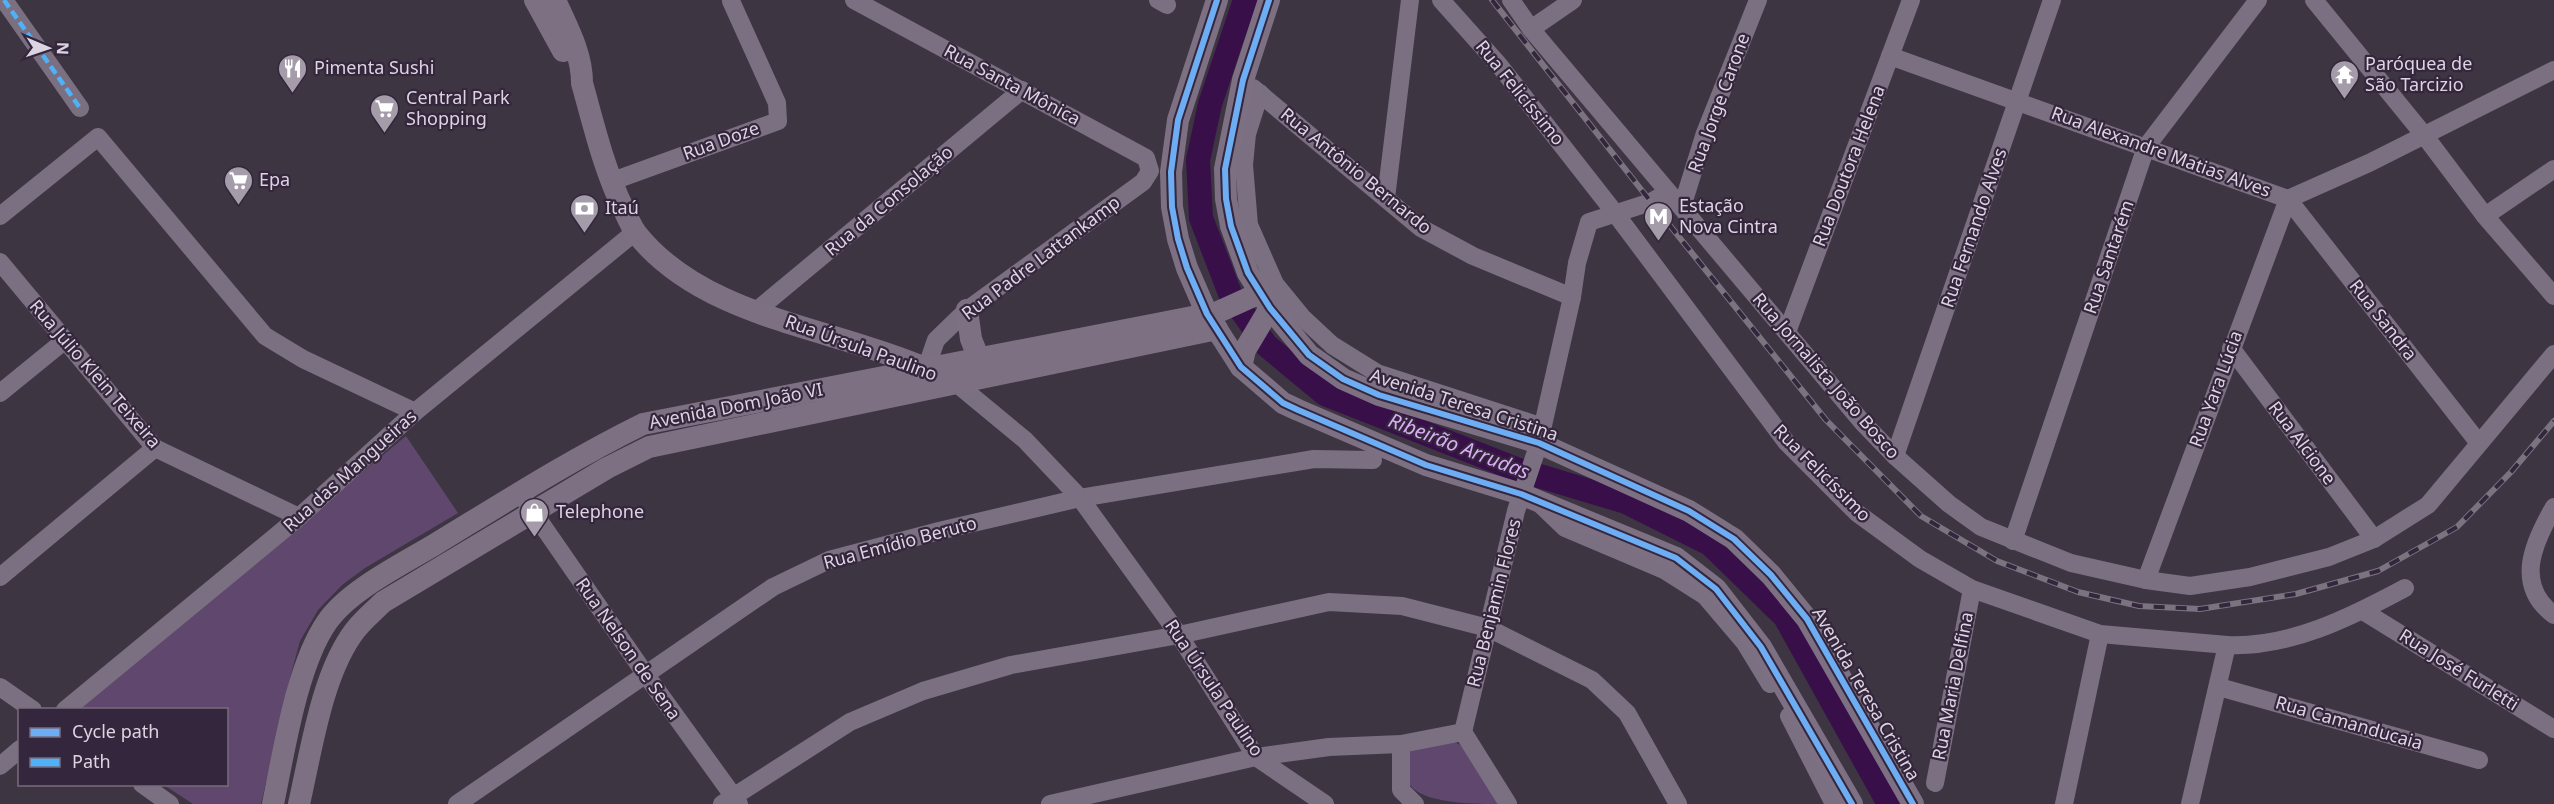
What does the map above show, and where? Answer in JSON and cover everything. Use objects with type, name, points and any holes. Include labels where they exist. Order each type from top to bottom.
[{"type":"main road","name":"Rua Úrsula Paulino","points":[[535,0],[572,70],[582,83]]},
{"type":"main road","name":"Rua Úrsula Paulino","points":[[555,0],[578,52],[582,66],[582,83],[610,182],[635,232],[666,263],[703,289],[756,312],[907,360],[956,383]]},
{"type":"main road","points":[[1217,0],[1178,120],[1171,172],[1172,207],[1178,239],[1187,268],[1214,319],[1243,358],[1283,403],[1298,410],[1426,465],[1527,493],[1676,558],[1716,589],[1761,647],[1852,804]]},
{"type":"main road","name":"Avenida Teresa Cristina","points":[[1269,0],[1251,87],[1225,169],[1226,199],[1231,226],[1261,303],[1309,355],[1353,383],[1379,395],[1436,402],[1495,421],[1689,511],[1742,546],[1771,575],[1807,619],[1913,804]]},
{"type":"main road","points":[[1214,319],[1261,303]]},
{"type":"main road","points":[[1243,358],[1261,303]]},
{"type":"main road","points":[[967,310],[971,339],[979,359]]},
{"type":"main road","name":"Avenida Dom João VI","points":[[273,804],[302,678],[313,646],[328,620],[370,584],[598,446],[643,424],[979,359],[1214,319]]},
{"type":"main road","name":"Avenida Dom João VI","points":[[299,804],[328,682],[352,634],[383,603],[607,468],[649,447],[956,383],[1214,319]]},
{"type":"street","points":[[4,0],[80,108]]},
{"type":"street","name":"Rua Santa Mônica","points":[[854,0],[1146,158],[1150,171],[1143,182]]},
{"type":"street","points":[[1386,198],[1410,0]]},
{"type":"street","name":"Rua Felicíssimo","points":[[1442,0],[1499,65],[1615,213],[1787,443],[1857,513],[1920,559],[1972,589],[2100,634],[2227,645],[2246,646],[2296,636],[2363,611],[2405,588]]},
{"type":"street","name":"Rua Jornalista João Bosco","points":[[1511,0],[1531,29],[1668,192],[1863,423],[1895,456],[1949,504],[1981,527],[2071,563],[2146,580],[2190,586],[2250,577],[2329,557],[2374,538],[2428,505],[2478,442],[2554,354]]},
{"type":"street","points":[[1531,29],[1573,0]]},
{"type":"street","name":"Rua Jorge Carone","points":[[1682,207],[1705,133],[1758,0]]},
{"type":"street","name":"Rua Doutora Helena","points":[[1787,332],[1911,0]]},
{"type":"street","name":"Rua Fernando Alves","points":[[1895,456],[2052,0]]},
{"type":"street","name":"Rua Santarém","points":[[2013,541],[2146,147],[2258,0]]},
{"type":"street","points":[[2314,0],[2424,135],[2485,216],[2554,296]]},
{"type":"street","name":"Rua Doze","points":[[610,182],[778,121],[777,103],[731,1]]},
{"type":"street","name":"Rua Alexandre Matias Alves","points":[[1890,56],[2019,100],[2288,199],[2554,70]]},
{"type":"street","name":"Rua Antônio Bernardo","points":[[1251,87],[1421,228],[1473,256],[1572,297]]},
{"type":"street","name":"Avenida Teresa Cristina","points":[[1251,87],[1244,165],[1249,225],[1275,284],[1302,316],[1325,338],[1377,373],[1436,402]]},
{"type":"street","name":"Rua da Consolação","points":[[756,312],[1022,90]]},
{"type":"street","points":[[0,216],[98,137],[265,336],[303,359],[415,412]]},
{"type":"street","points":[[2485,216],[2554,169]]},
{"type":"street","name":"Rua Padre Lattankamp","points":[[926,369],[936,340],[967,310],[1143,182]]},
{"type":"street","points":[[1615,213],[1651,202],[1668,192]]},
{"type":"street","name":"Rua Yara Lúcia","points":[[2146,580],[2288,199]]},
{"type":"street","name":"Rua Sandra","points":[[2288,199],[2478,442]]},
{"type":"street","name":"Rua Benjamin Flores","points":[[1462,732],[1488,628],[1527,493],[1572,297],[1577,263],[1589,222],[1615,213]]},
{"type":"street","name":"Rua das Mangueiras","points":[[67,708],[299,518],[415,412],[635,232]]},
{"type":"street","name":"Rua Júlio Klein Teixeira","points":[[0,262],[155,448],[299,518]]},
{"type":"street","points":[[0,393],[64,341]]},
{"type":"street","name":"Rua Alcione","points":[[2231,348],[2374,538]]},
{"type":"street","points":[[1353,383],[1354,359]]},
{"type":"street","name":"Rua Úrsula Paulino","points":[[956,383],[1025,440],[1080,498],[1179,635],[1256,756],[1325,804]]},
{"type":"street","points":[[0,577],[155,448]]},
{"type":"street","name":"Rua Emídio Beruto","points":[[457,804],[773,587],[829,560],[1080,498],[1314,459],[1373,460]]},
{"type":"street","name":"Rua Nelson de Sena","points":[[520,493],[732,801]]},
{"type":"street","points":[[1527,493],[1564,528],[1664,570],[1705,596],[1745,643],[1794,723],[1834,804]]},
{"type":"street","points":[[2554,507],[2539,533],[2529,564],[2537,600],[2554,615]]},
{"type":"street","name":"Rua Maria Delfina","points":[[1935,783],[1972,589]]},
{"type":"street","points":[[732,801],[850,722],[923,691],[1011,665],[1179,635],[1329,602],[1402,606],[1488,628],[1592,680],[1627,713],[1678,804]]},
{"type":"street","name":"Rua José Furletti","points":[[2363,611],[2554,729]]},
{"type":"street","points":[[2064,804],[2100,634]]},
{"type":"street","points":[[2190,804],[2227,645]]},
{"type":"street","points":[[0,687],[30,708]]},
{"type":"street","name":"Rua Camanducaia","points":[[2219,687],[2479,760]]},
{"type":"street","points":[[1050,804],[1256,756],[1329,747],[1401,744],[1462,732],[1508,804]]},
{"type":"street","points":[[1401,744],[1401,790],[1415,804]]},
{"type":"street","points":[[0,766],[18,751]]},
{"type":"street","points":[[145,786],[170,804]]},
{"type":"shaded area","points":[[406,436],[458,513],[365,568],[342,585],[318,610],[300,641],[261,804],[193,804],[166,786],[228,786],[228,708],[76,708]]},
{"type":"shaded area","points":[[1448,739],[1467,748],[1497,799],[1497,804],[1445,801],[1432,798],[1411,787],[1406,775],[1407,750]]},
{"type":"waterway","name":"Ribeirão Arrudas","points":[[1245,0],[1210,104],[1198,160],[1201,218],[1231,296],[1266,345],[1325,394],[1516,469],[1626,502],[1710,544],[1785,617],[1889,804]]},
{"type":"railway","points":[[1492,0],[1826,420],[1921,516],[1997,561],[2078,592],[2139,606],[2200,609],[2296,594],[2378,571],[2457,527],[2511,472],[2554,421]]},
{"type":"marked path","points":[[4,0],[80,108]]},
{"type":"cycle path","points":[[1217,0],[1178,120],[1171,172],[1172,207],[1178,239],[1187,268],[1207,314],[1241,367],[1283,403],[1298,410],[1426,465],[1521,494],[1676,558],[1716,589],[1761,647],[1852,804]]},
{"type":"cycle path","points":[[1269,0],[1243,80],[1225,169],[1226,199],[1231,226],[1248,273],[1270,308],[1309,355],[1343,379],[1379,395],[1539,443],[1689,511],[1734,539],[1771,575],[1807,619],[1913,804]]},
{"type":"place","name":"Pimenta Sushi","points":[[293,94]]},
{"type":"place","name":"Paróquea de São Tarcizio","points":[[2344,100]]},
{"type":"place","name":"Central Park Shopping","points":[[385,134]]},
{"type":"place","name":"Epa","points":[[238,206]]},
{"type":"place","name":"Itaú","points":[[584,234]]},
{"type":"place","name":"Estação Nova Cintra","points":[[1658,242]]},
{"type":"place","name":"Telephone","points":[[535,538]]}]
